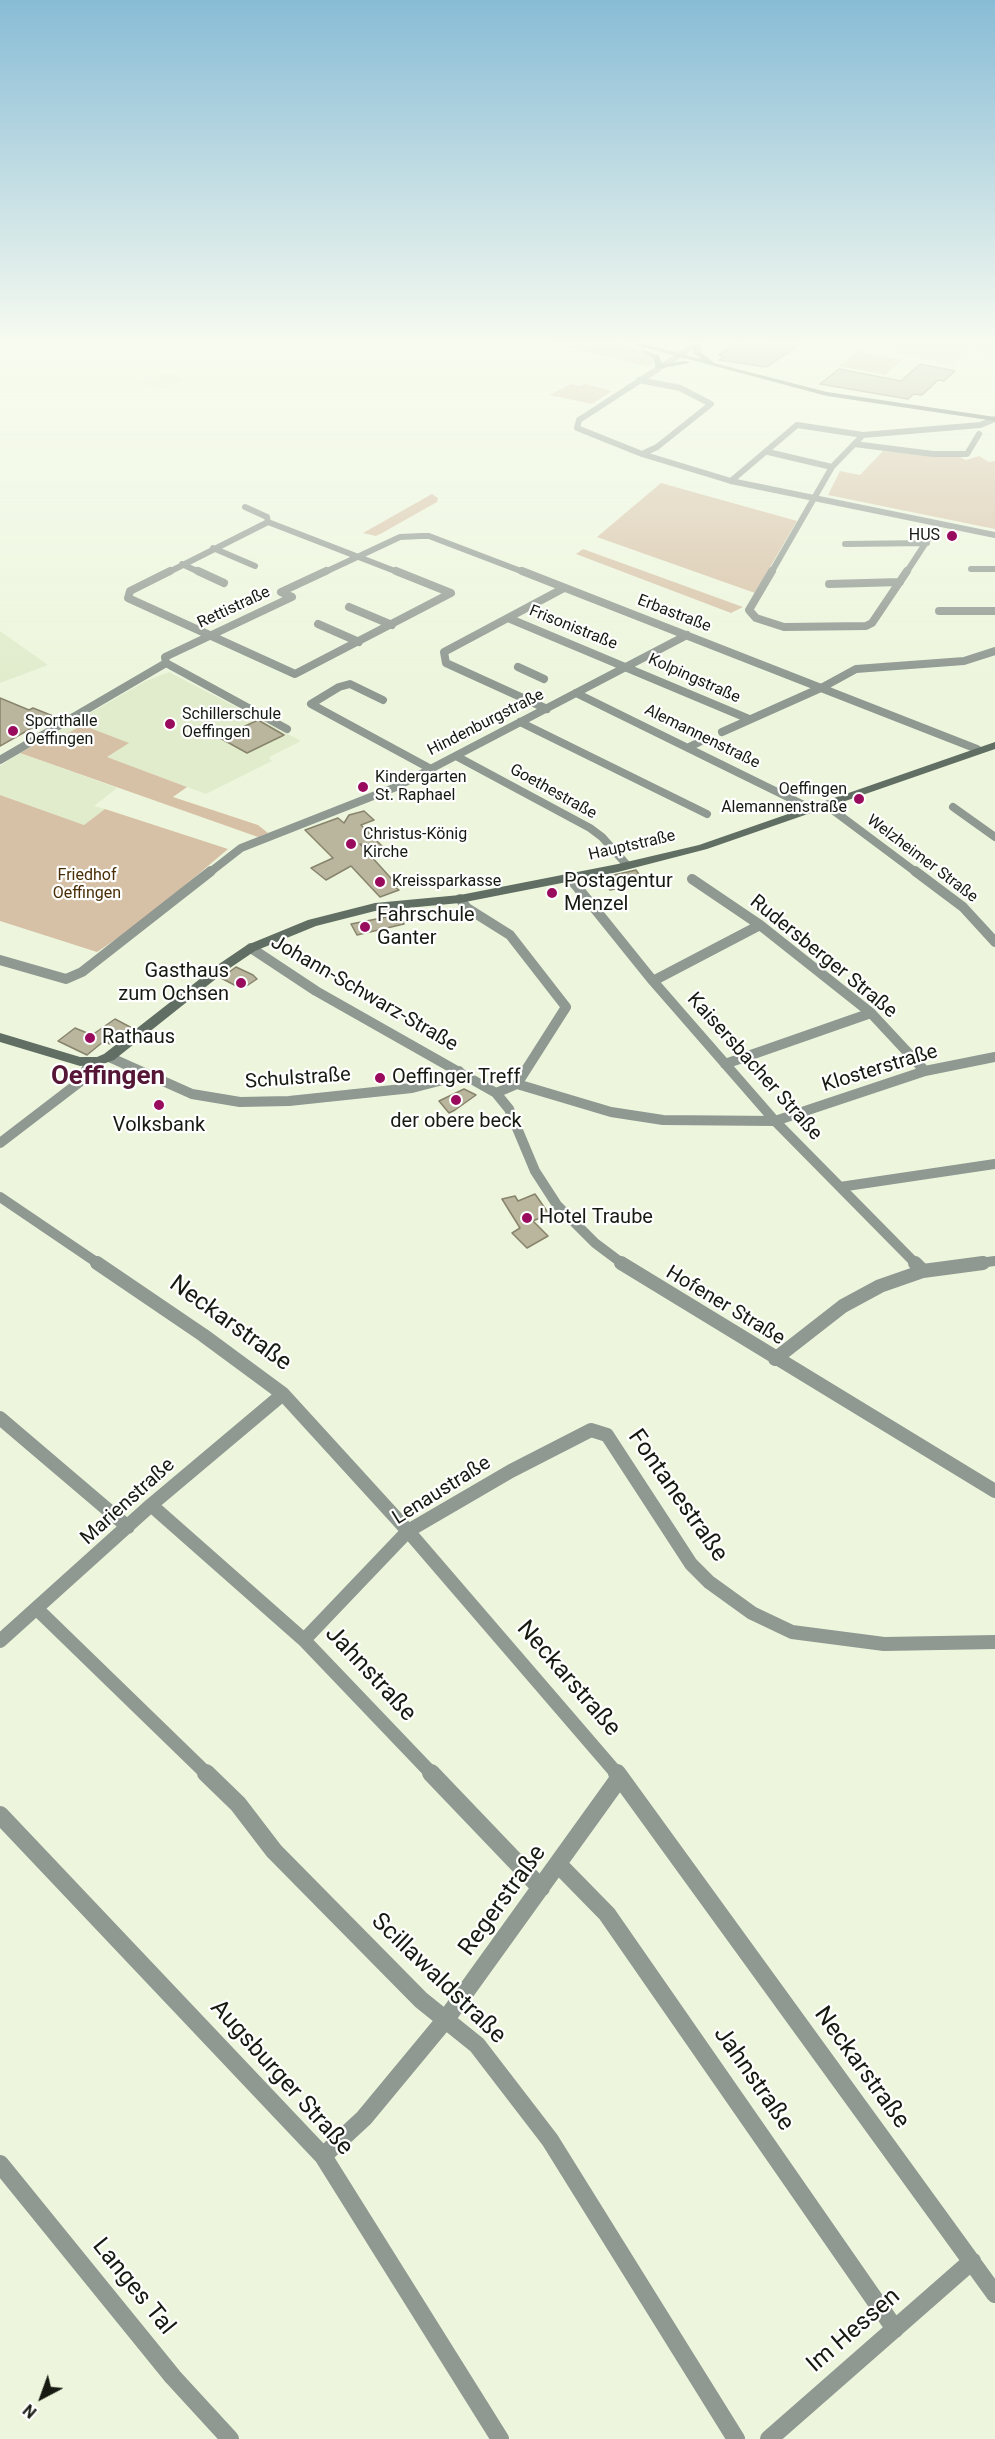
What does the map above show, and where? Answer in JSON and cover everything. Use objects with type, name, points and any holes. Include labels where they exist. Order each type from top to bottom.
[{"type":"street","points":[[645,455],[731,481],[995,535]]},
{"type":"street","points":[[731,481],[766,455]]},
{"type":"street","points":[[776,455],[832,467]]},
{"type":"street","points":[[844,455],[832,467],[749,610],[756,618],[784,627],[866,626],[872,623],[938,524]]},
{"type":"street","points":[[244,507],[267,517],[268,522]]},
{"type":"street","points":[[268,522],[451,593],[295,674],[286,672],[128,598],[130,591],[268,522]]},
{"type":"street","name":"Erbastraße","points":[[358,556],[400,537],[429,536],[823,687],[977,749]]},
{"type":"street","points":[[845,544],[927,543]]},
{"type":"street","points":[[213,548],[255,566]]},
{"type":"street","name":"Rettistraße","points":[[0,760],[166,660],[292,597],[281,592],[358,556]]},
{"type":"street","points":[[182,564],[224,583]]},
{"type":"street","points":[[971,569],[995,569]]},
{"type":"street","points":[[829,584],[900,582]]},
{"type":"street","name":"Frisonistraße","points":[[547,709],[446,663],[444,652],[564,588]]},
{"type":"street","points":[[349,607],[392,625]]},
{"type":"street","points":[[939,611],[995,611]]},
{"type":"street","name":"Frisonistraße","points":[[508,618],[627,666]]},
{"type":"street","points":[[318,624],[359,642]]},
{"type":"street","name":"Hindenburgstraße","points":[[0,960],[66,979],[82,972],[241,848],[396,787],[687,635]]},
{"type":"street","points":[[722,732],[823,687],[856,669],[964,661],[995,651]]},
{"type":"street","points":[[166,660],[287,729]]},
{"type":"street","name":"Kolpingstraße","points":[[627,666],[749,720]]},
{"type":"street","points":[[518,667],[544,679]]},
{"type":"street","points":[[383,700],[350,684],[339,687],[311,704],[431,769]]},
{"type":"street","name":"Alemannenstraße","points":[[576,693],[813,810]]},
{"type":"street","points":[[520,722],[708,814]]},
{"type":"street","points":[[689,747],[708,738]]},
{"type":"street","name":"Hauptstraße","points":[[109,1057],[223,966],[251,948],[274,937],[336,915],[375,907],[460,899],[570,878],[703,847],[813,810],[977,749],[995,745]]},
{"type":"street","name":"Goethestraße","points":[[456,756],[590,828],[602,837],[627,865]]},
{"type":"street","name":"Welzheimer Straße","points":[[826,805],[963,907],[995,942]]},
{"type":"street","points":[[952,807],[995,837]]},
{"type":"street","name":"Kaisersbacher Straße","points":[[570,878],[653,981],[775,1120],[923,1271]]},
{"type":"street","name":"Rudersberger Straße","points":[[692,879],[760,925],[871,1013],[925,1071]]},
{"type":"street","points":[[460,899],[467,908],[510,935],[566,1007],[517,1084],[496,1093]]},
{"type":"street","points":[[653,981],[760,925]]},
{"type":"street","name":"Johann-Schwarz-Straße","points":[[251,948],[306,985],[496,1093]]},
{"type":"street","points":[[725,1064],[871,1013]]},
{"type":"street","points":[[0,1038],[89,1063],[109,1057]]},
{"type":"street","name":"Schulstraße","points":[[109,1057],[192,1094],[240,1102],[289,1101],[412,1088],[443,1080],[459,1071]]},
{"type":"street","name":"Klosterstraße","points":[[517,1084],[571,1102],[663,1120],[775,1120],[925,1071],[995,1058]]},
{"type":"street","points":[[0,1143],[81,1081],[89,1063]]},
{"type":"street","name":"Hofener Straße","points":[[496,1093],[509,1109],[535,1171],[557,1205],[578,1228],[635,1274],[995,1491]]},
{"type":"street","points":[[840,1187],[995,1164]]},
{"type":"street","name":"Neckarstraße","points":[[0,1197],[203,1335],[283,1394],[408,1531],[620,1777],[995,2294]]},
{"type":"street","points":[[775,1359],[843,1306],[880,1286],[923,1271],[995,1262]]},
{"type":"street","name":"Marienstraße","points":[[2,1636],[38,1610],[151,1505],[283,1394]]},
{"type":"street","points":[[0,1418],[128,1527]]},
{"type":"street","name":"Lenaustraße","points":[[304,1640],[408,1531],[583,1432],[597,1430]]},
{"type":"street","name":"Fontanestraße","points":[[597,1430],[607,1435],[691,1564],[709,1582],[752,1613],[792,1632],[884,1644],[995,1642]]},
{"type":"street","name":"Jahnstraße","points":[[151,1505],[304,1640],[542,1888]]},
{"type":"street","name":"Scillawaldstraße","points":[[38,1610],[238,1804],[274,1851],[421,2000],[477,2045],[550,2140],[736,2439]]},
{"type":"street","name":"Regerstraße","points":[[322,2156],[364,2118],[446,2019],[559,1865],[620,1777]]},
{"type":"street","name":"Augsburger Straße","points":[[0,1815],[322,2156],[500,2439]]},
{"type":"street","name":"Jahnstraße","points":[[559,1865],[607,1914],[895,2329]]},
{"type":"street","name":"Langes Tal","points":[[0,2164],[173,2377],[230,2439]]},
{"type":"street","name":"Im Hessen","points":[[769,2439],[972,2261]]},
{"type":"shaded area","points":[[0,631],[48,665],[0,683]]},
{"type":"shaded area","name":"Schillerschule Oeffingen","points":[[169,672],[301,741],[271,756],[269,758],[272,761],[206,794],[50,736],[146,681]]},
{"type":"shaded area","points":[[20,753],[117,788],[94,806],[105,809],[84,825],[0,795],[0,766]]},
{"type":"green space","points":[[879,455],[932,455],[960,457],[966,460],[979,456],[989,462],[995,461],[995,529],[828,495],[840,471],[860,475]]},
{"type":"green space","points":[[661,483],[797,521],[755,593],[597,537]]},
{"type":"green space","points":[[432,494],[438,498],[437,502],[376,536],[363,533]]},
{"type":"green space","points":[[583,549],[743,607],[731,613],[576,554]]},
{"type":"green space","points":[[82,725],[129,743],[107,757],[187,787],[173,797],[258,825],[268,833],[258,837],[20,753],[50,736],[86,749],[60,738]]},
{"type":"green space","name":"Friedhof Oeffingen","points":[[0,795],[84,825],[105,809],[228,849],[143,921],[97,952],[0,921]]},
{"type":"building","name":"Sporthalle Oeffingen","points":[[0,698],[29,710],[33,708],[53,716],[0,746]]},
{"type":"building","points":[[258,720],[284,735],[247,753],[220,738]]},
{"type":"building","name":"Christus-König Kirche","points":[[364,811],[374,820],[361,825],[385,849],[360,844],[398,886],[395,887],[399,890],[380,897],[351,866],[326,880],[311,868],[333,858],[305,830],[338,818],[344,823],[349,815]]},
{"type":"building","points":[[636,870],[645,883],[610,890],[601,878]]},
{"type":"building","points":[[402,914],[404,924],[357,935],[351,924]]},
{"type":"building","name":"Gasthaus zum Ochsen","points":[[236,967],[257,979],[242,989],[221,978]]},
{"type":"building","name":"Rathaus","points":[[115,1019],[132,1028],[110,1044],[104,1041],[87,1055],[58,1041],[75,1028],[92,1035]]},
{"type":"building","name":"der obere beck","points":[[464,1089],[476,1095],[449,1113],[439,1101]]},
{"type":"building","name":"Hotel Traube","points":[[535,1194],[549,1214],[533,1221],[548,1236],[527,1248],[512,1233],[520,1228],[502,1199],[515,1196],[518,1201]]},
{"type":"place","name":"HUS","points":[[952,536]]},
{"type":"place","name":"Schillerschule Oeffingen","points":[[170,724]]},
{"type":"place","name":"Sporthalle Oeffingen","points":[[13,731]]},
{"type":"place","name":"Kindergarten St. Raphael","points":[[363,787]]},
{"type":"place","name":"Oeffingen Alemannenstraße","points":[[859,799]]},
{"type":"place","name":"Christus-König Kirche","points":[[351,844]]},
{"type":"place","name":"Kreissparkasse","points":[[380,882]]},
{"type":"place","name":"Postagentur Menzel","points":[[552,893]]},
{"type":"place","name":"Fahrschule Ganter","points":[[365,927]]},
{"type":"place","name":"Gasthaus zum Ochsen","points":[[241,983]]},
{"type":"place","name":"Rathaus","points":[[90,1038]]},
{"type":"place","name":"Oeffinger Treff","points":[[380,1078]]},
{"type":"place","name":"der obere beck","points":[[456,1100]]},
{"type":"place","name":"Volksbank","points":[[159,1105]]},
{"type":"place","name":"Hotel Traube","points":[[527,1218]]},
{"type":"district","name":"Oeffingen","points":[[108,1077]]}]
